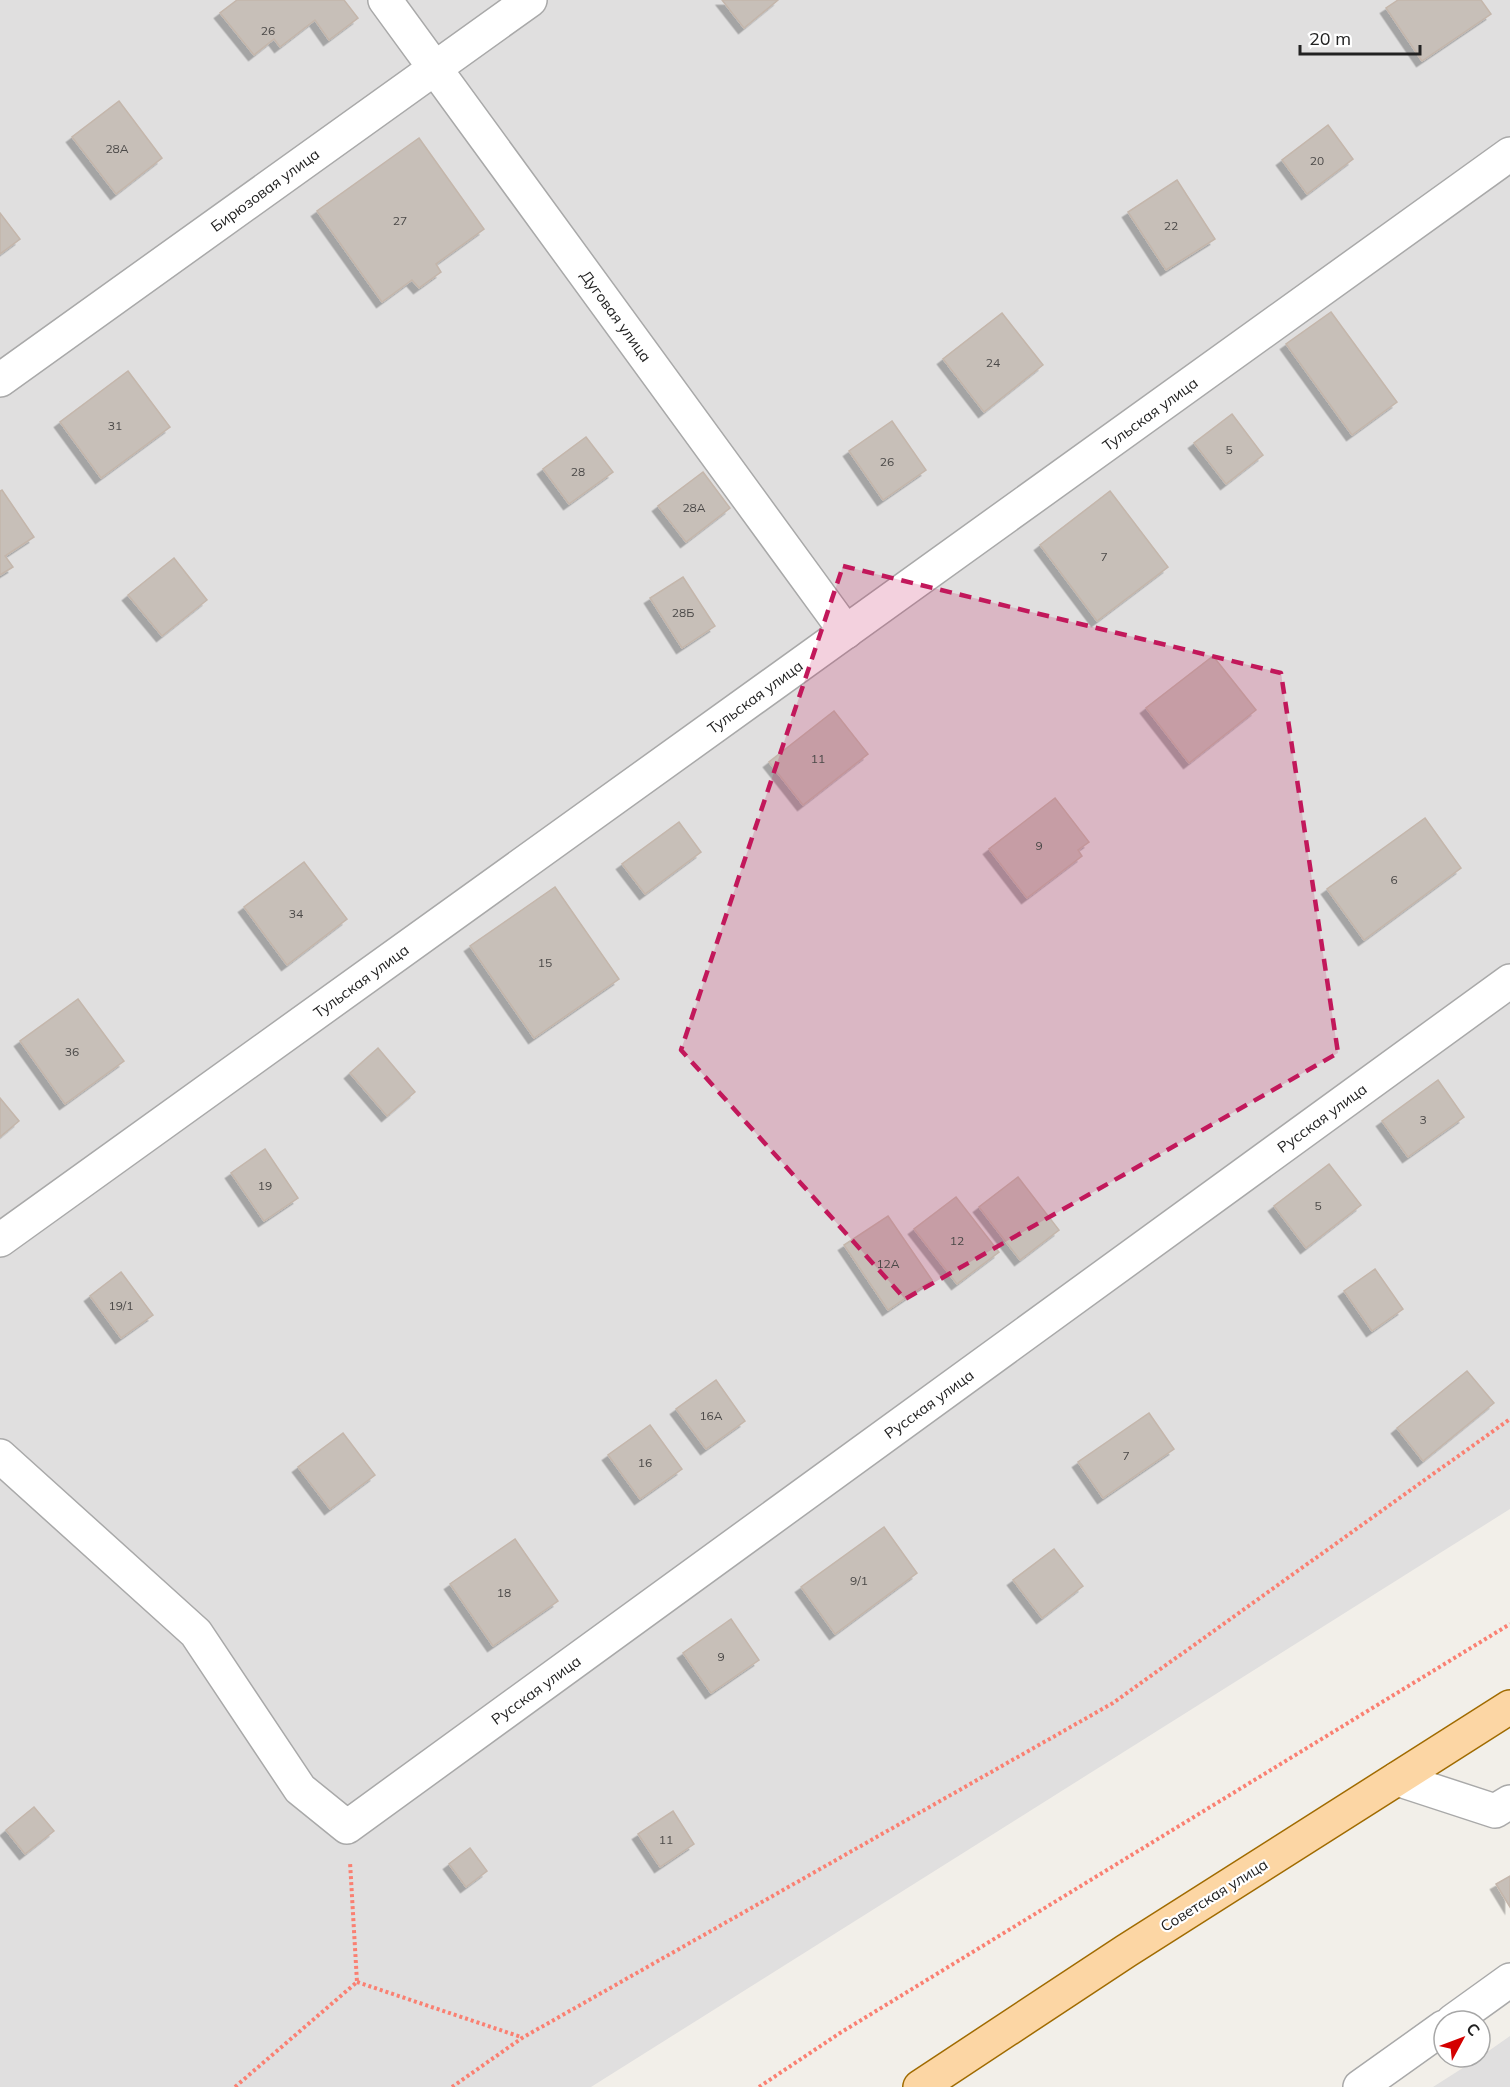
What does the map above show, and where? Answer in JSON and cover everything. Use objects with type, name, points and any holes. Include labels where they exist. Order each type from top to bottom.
[{"type":"main road","name":"Советская улица","points":[[920,2087],[1126,1951],[1510,1707]]},
{"type":"street","name":"Дуговая улица","points":[[385,0],[846,632]]},
{"type":"street","name":"Бирюзовая улица","points":[[0,380],[530,0]]},
{"type":"street","name":"Тульская улица","points":[[0,1240],[1510,154]]},
{"type":"street","name":"Русская улица","points":[[348,1827],[1510,981]]},
{"type":"street","points":[[0,1456],[196,1633],[300,1789],[348,1827]]},
{"type":"street","points":[[1397,1779],[1494,1811],[1510,1802]]},
{"type":"street","points":[[1470,2009],[1510,1980]]},
{"type":"street","points":[[1360,2087],[1432,2036]]},
{"type":"path","points":[[452,2087],[522,2038],[1113,1703],[1510,1419]]},
{"type":"path","points":[[759,2087],[840,2032],[1510,1624]]},
{"type":"path","points":[[348,1827],[357,1982]]},
{"type":"path","points":[[357,1982],[522,2038]]},
{"type":"path","points":[[235,2087],[357,1982]]},
{"type":"highlighted area","points":[[843,566],[1281,673],[1338,1053],[905,1299],[681,1050]]},
{"type":"shaded area","points":[[0,0],[1510,0],[1510,1509],[591,2087],[0,2087]]},
{"type":"shaded area","points":[[1510,2036],[1510,2087],[1433,2087],[1461,2069],[1492,2069],[1492,2049]]},
{"type":"building","points":[[237,0],[344,0],[358,18],[329,40],[315,20],[280,47],[274,39],[254,55],[220,13]]},
{"type":"building","points":[[722,0],[778,0],[744,28]]},
{"type":"building","points":[[1398,0],[1481,0],[1491,14],[1422,61],[1386,8]]},
{"type":"building","points":[[119,101],[162,158],[116,194],[72,137]]},
{"type":"building","points":[[1328,125],[1353,159],[1307,194],[1282,160]]},
{"type":"building","points":[[419,138],[484,229],[436,264],[441,272],[419,288],[412,280],[382,302],[317,211]]},
{"type":"building","points":[[1177,180],[1215,239],[1166,270],[1128,212]]},
{"type":"building","points":[[0,213],[20,239],[0,254]]},
{"type":"building","points":[[1331,312],[1397,402],[1352,435],[1286,344]]},
{"type":"building","points":[[1002,313],[1043,365],[984,412],[943,359]]},
{"type":"building","points":[[128,371],[170,427],[101,478],[60,422]]},
{"type":"building","points":[[1232,414],[1263,455],[1226,484],[1194,443]]},
{"type":"building","points":[[892,421],[926,470],[883,500],[849,451]]},
{"type":"building","points":[[586,437],[613,472],[569,504],[543,469]]},
{"type":"building","points":[[703,472],[730,508],[686,542],[658,506]]},
{"type":"building","points":[[2,490],[34,537],[5,556],[13,567],[0,575],[0,491]]},
{"type":"building","points":[[1110,491],[1168,567],[1097,621],[1040,545]]},
{"type":"building","points":[[174,558],[207,600],[162,636],[128,595]]},
{"type":"building","points":[[683,577],[715,626],[682,648],[650,598]]},
{"type":"building","points":[[1213,656],[1256,710],[1189,763],[1146,708]]},
{"type":"building","points":[[834,711],[868,754],[803,805],[769,762]]},
{"type":"building","points":[[1055,798],[1089,842],[1078,850],[1082,856],[1027,898],[989,849]]},
{"type":"building","points":[[1425,818],[1461,868],[1364,940],[1327,889]]},
{"type":"building","points":[[679,822],[701,852],[645,894],[622,864]]},
{"type":"building","points":[[304,862],[347,919],[287,965],[244,907]]},
{"type":"building","points":[[555,887],[619,979],[534,1038],[470,946]]},
{"type":"building","points":[[78,999],[124,1061],[65,1104],[20,1041]]},
{"type":"building","points":[[378,1048],[415,1092],[387,1116],[350,1073]]},
{"type":"building","points":[[1438,1080],[1464,1117],[1408,1157],[1382,1121]]},
{"type":"building","points":[[0,1098],[19,1121],[0,1137]]},
{"type":"building","points":[[265,1149],[298,1198],[264,1221],[231,1173]]},
{"type":"building","points":[[1329,1164],[1361,1205],[1306,1248],[1274,1206]]},
{"type":"building","points":[[1018,1177],[1059,1230],[1020,1260],[979,1207]]},
{"type":"building","points":[[956,1197],[999,1252],[957,1284],[914,1229]]},
{"type":"building","points":[[888,1216],[932,1280],[888,1310],[844,1245]]},
{"type":"building","points":[[1375,1269],[1403,1309],[1372,1331],[1344,1291]]},
{"type":"building","points":[[121,1272],[153,1315],[121,1338],[90,1296]]},
{"type":"building","points":[[1467,1371],[1494,1403],[1423,1461],[1397,1428]]},
{"type":"building","points":[[716,1380],[745,1421],[706,1449],[676,1409]]},
{"type":"building","points":[[1149,1413],[1174,1449],[1103,1498],[1078,1462]]},
{"type":"building","points":[[650,1425],[682,1469],[640,1499],[608,1455]]},
{"type":"building","points":[[343,1433],[375,1475],[330,1509],[298,1467]]},
{"type":"building","points":[[884,1527],[917,1573],[835,1634],[801,1587]]},
{"type":"building","points":[[515,1539],[558,1601],[493,1646],[450,1584]]},
{"type":"building","points":[[1054,1549],[1083,1586],[1042,1618],[1013,1580]]},
{"type":"building","points":[[731,1619],[759,1660],[711,1693],[683,1653]]},
{"type":"building","points":[[34,1807],[54,1831],[25,1854],[6,1830]]},
{"type":"building","points":[[673,1811],[694,1844],[660,1867],[638,1834]]},
{"type":"building","points":[[470,1848],[487,1871],[466,1887],[449,1864]]},
{"type":"building","points":[[1510,1876],[1510,1907],[1496,1884]]}]
